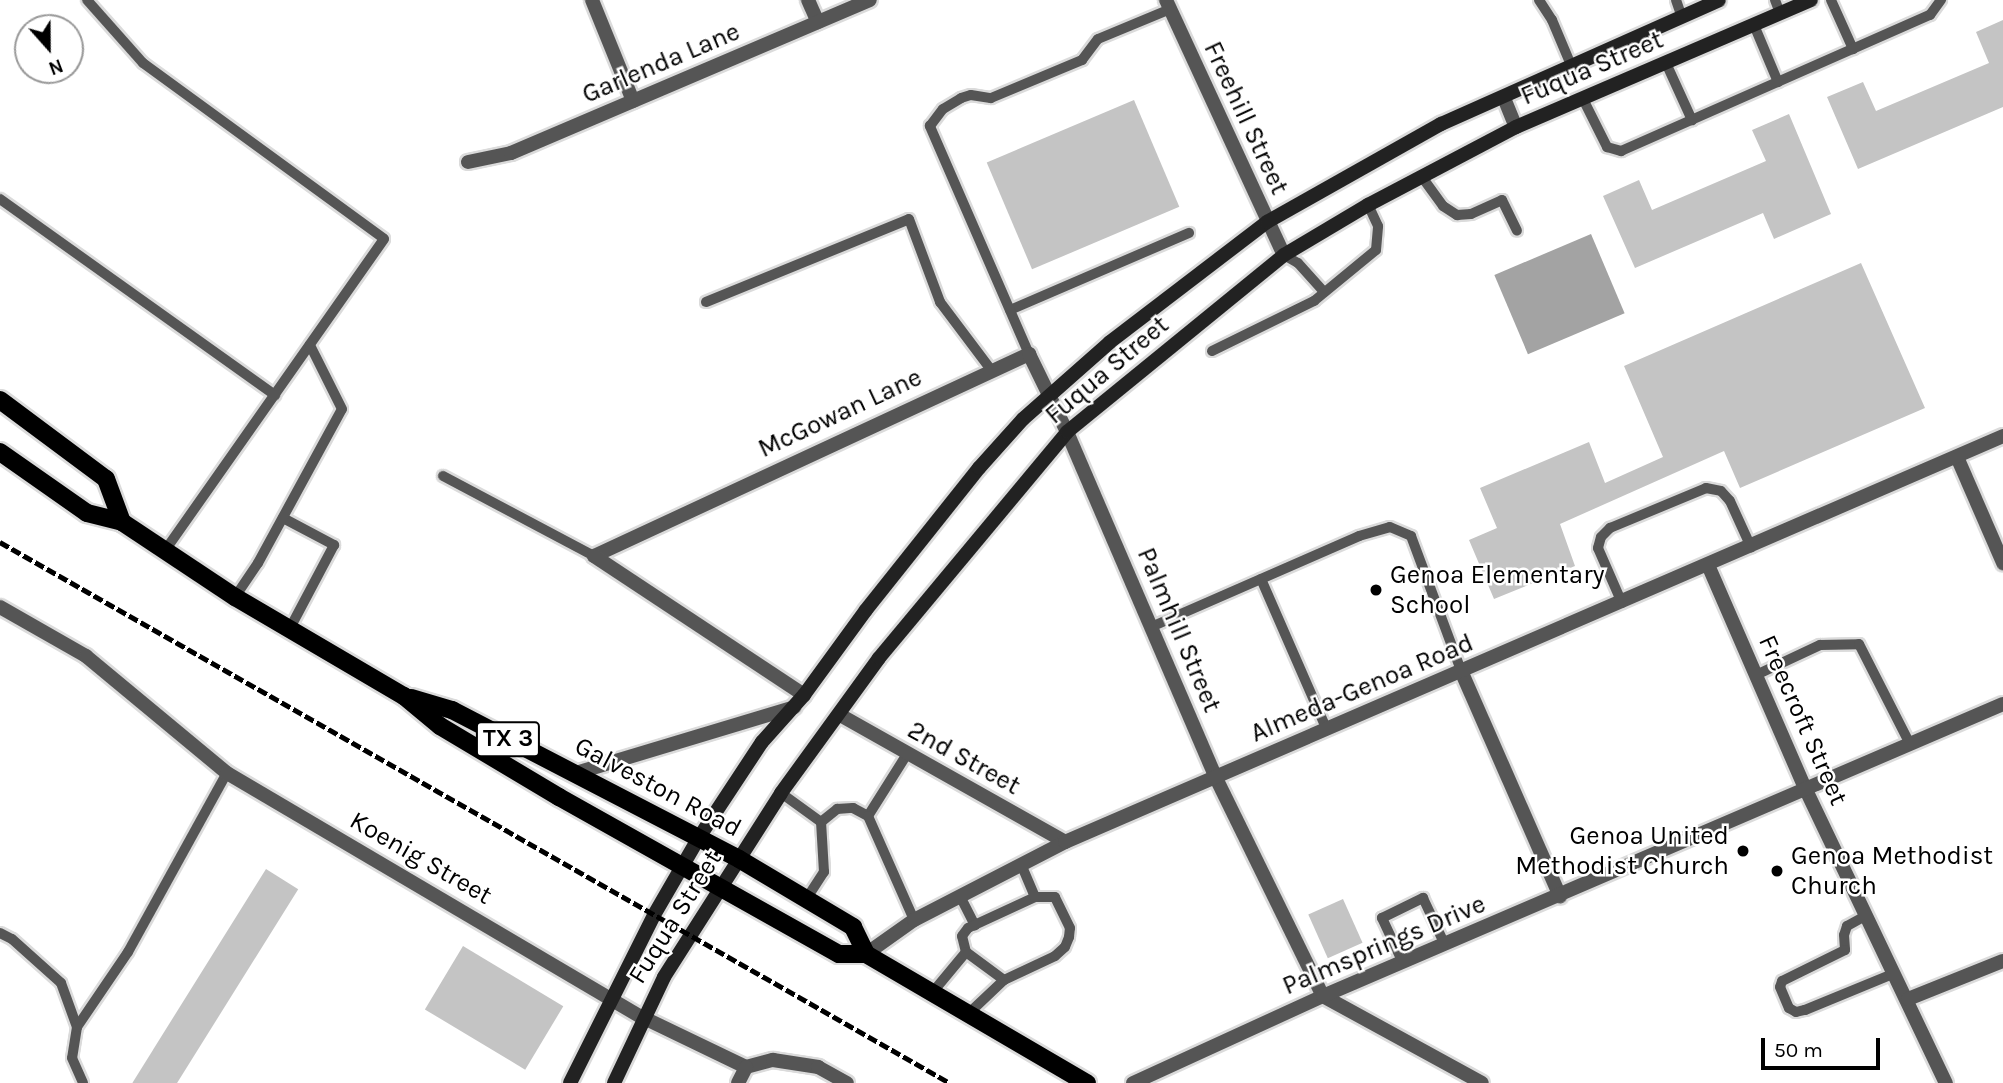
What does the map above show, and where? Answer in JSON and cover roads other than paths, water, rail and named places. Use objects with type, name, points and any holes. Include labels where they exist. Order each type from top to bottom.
[{"type":"main road","name":"Fuqua Street","points":[[570,1083],[612,997],[698,839],[762,742],[804,695],[866,610],[979,468],[1048,395],[1110,341],[1268,222],[1441,124],[1718,0]]},
{"type":"main road","name":"Fuqua Street","points":[[614,1083],[642,1017],[664,976],[781,793],[879,658],[1067,432],[1284,255],[1368,205],[1516,127],[1754,25],[1778,7],[1811,0]]},
{"type":"main road","points":[[0,400],[106,479],[122,522]]},
{"type":"main road","name":"Galveston Road","points":[[0,452],[87,513],[122,522],[235,597],[404,696],[440,726],[720,890],[839,954],[866,954],[1087,1083]]},
{"type":"main road","name":"Galveston Road","points":[[404,696],[452,710],[739,859],[805,901],[853,927],[866,954]]},
{"type":"street","points":[[592,0],[633,101]]},
{"type":"street","points":[[808,0],[818,22]]},
{"type":"street","name":"Garlenda Lane","points":[[468,162],[511,153],[870,0]]},
{"type":"street","name":"Freehill Street","points":[[1168,5],[1284,255]]},
{"type":"street","points":[[1504,98],[1516,127]]},
{"type":"street","points":[[1029,354],[1067,432]]},
{"type":"street","name":"McGowan Lane","points":[[594,556],[1029,354]]},
{"type":"street","name":"Palmhill Street","points":[[1067,432],[1216,778],[1323,996]]},
{"type":"street","name":"Almeda-Genoa Road","points":[[866,954],[914,920],[1065,842],[1462,673],[2003,436]]},
{"type":"street","points":[[1957,457],[2003,563]]},
{"type":"street","points":[[594,556],[804,695]]},
{"type":"street","name":"Freecroft Street","points":[[1708,565],[1806,790],[1946,1083]]},
{"type":"street","name":"Koenig Street","points":[[0,607],[86,656],[227,773],[642,1017],[746,1067]]},
{"type":"street","points":[[1462,673],[1560,896]]},
{"type":"street","name":"Palmsprings Drive","points":[[1133,1083],[1323,996],[2003,704]]},
{"type":"street","points":[[576,773],[794,707]]},
{"type":"street","name":"2nd Street","points":[[840,715],[1065,842]]},
{"type":"street","points":[[1908,999],[2003,961]]},
{"type":"street","points":[[1323,996],[1482,1083]]},
{"type":"street","points":[[738,1083],[746,1067],[773,1060],[818,1067],[847,1083]]},
{"type":"lane","points":[[87,0],[143,63],[384,239],[165,551]]},
{"type":"lane","points":[[1539,0],[1552,20],[1571,65]]},
{"type":"lane","points":[[1676,0],[1682,17]]},
{"type":"lane","points":[[1831,0],[1853,49]]},
{"type":"lane","points":[[1583,99],[1607,147],[1621,151],[1930,15],[1941,0]]},
{"type":"lane","points":[[1029,354],[930,126],[943,108],[961,98],[971,95],[991,98],[1082,60],[1098,39],[1168,5]]},
{"type":"lane","points":[[1754,25],[1778,82]]},
{"type":"lane","points":[[1666,63],[1692,120]]},
{"type":"lane","points":[[1422,177],[1443,206],[1457,215],[1471,214],[1502,200],[1517,231]]},
{"type":"lane","points":[[0,199],[275,395]]},
{"type":"lane","points":[[1212,351],[1314,301],[1376,250],[1378,226],[1368,205]]},
{"type":"lane","points":[[706,303],[909,219],[940,302],[992,371]]},
{"type":"lane","points":[[1010,310],[1188,233]]},
{"type":"lane","points":[[1284,255],[1297,263],[1324,292]]},
{"type":"lane","points":[[235,597],[283,518],[342,409],[310,345]]},
{"type":"lane","points":[[443,476],[594,556]]},
{"type":"lane","points":[[1622,603],[1598,548],[1601,537],[1610,528],[1706,488],[1721,491],[1730,501],[1751,547]]},
{"type":"lane","points":[[283,518],[334,545],[289,630]]},
{"type":"lane","points":[[1151,627],[1359,536],[1390,527],[1410,536],[1462,673]]},
{"type":"lane","points":[[1261,579],[1327,730]]},
{"type":"lane","points":[[1756,676],[1820,645],[1859,643],[1910,744]]},
{"type":"lane","points":[[867,816],[907,754]]},
{"type":"lane","points":[[83,1083],[72,1058],[78,1027],[128,952],[227,773]]},
{"type":"lane","points":[[781,793],[821,822]]},
{"type":"lane","points":[[821,822],[836,809],[853,807],[867,816],[914,920]]},
{"type":"lane","points":[[805,901],[824,872],[821,822]]},
{"type":"lane","points":[[1021,864],[1035,897]]},
{"type":"lane","points":[[960,896],[975,925]]},
{"type":"lane","points":[[968,1014],[1004,980],[1055,956],[1065,947],[1070,928],[1055,897],[1035,897],[975,925],[961,936],[966,953],[1004,980]]},
{"type":"lane","points":[[1403,962],[1382,918],[1423,898],[1445,945]]},
{"type":"lane","points":[[1867,915],[1847,926],[1844,935],[1845,950],[1782,981],[1780,987],[1789,1008],[1800,1012],[1895,973]]},
{"type":"lane","points":[[0,933],[12,939],[61,983],[78,1027]]},
{"type":"lane","points":[[932,993],[966,953]]},
{"type":"railway","points":[[0,542],[950,1083]]},
{"type":"place","name":"Genoa Elementary School","points":[[1376,590]]},
{"type":"place","name":"Genoa United Methodist Church","points":[[1743,851]]},
{"type":"place","name":"Genoa Methodist Church","points":[[1777,871]]}]
